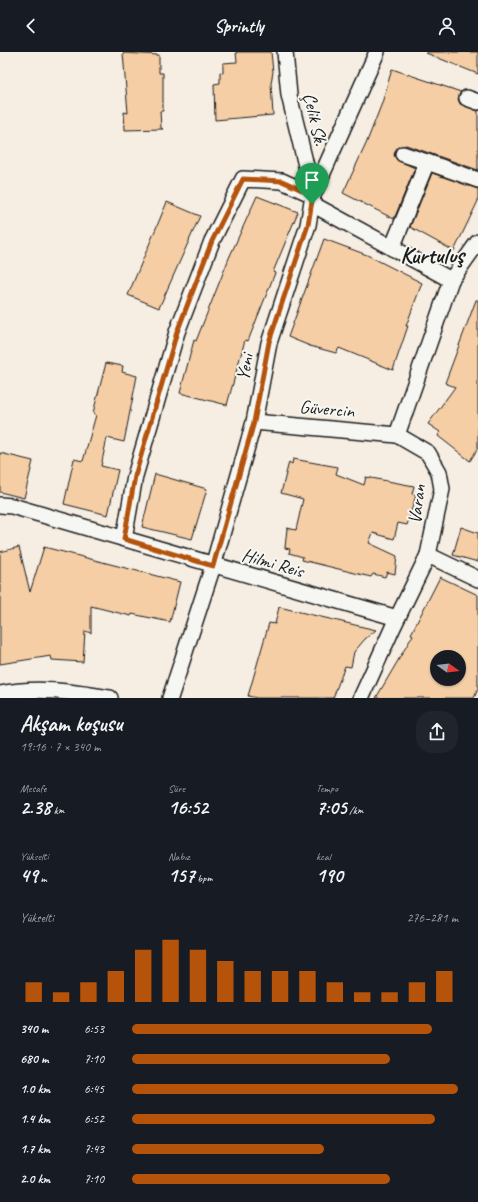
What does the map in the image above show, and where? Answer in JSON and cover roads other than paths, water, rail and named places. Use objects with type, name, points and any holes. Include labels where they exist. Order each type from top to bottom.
[{"type":"street","name":"Çelik Sk.","points":[[285,52],[289,95],[312,199]]},
{"type":"street","name":"Yeni","points":[[170,698],[213,566],[254,422],[269,342],[308,225],[312,199],[378,52]]},
{"type":"street","points":[[403,154],[478,180]]},
{"type":"street","points":[[392,248],[426,162]]},
{"type":"street","points":[[124,539],[135,476],[177,332],[212,241],[243,179],[282,181],[392,248],[451,280]]},
{"type":"street","points":[[397,434],[451,280],[478,242]]},
{"type":"street","name":"Güvercin","points":[[254,422],[397,434]]},
{"type":"street","name":"Varan","points":[[361,698],[397,618],[428,555],[442,489],[439,472],[428,452],[397,434]]},
{"type":"street","name":"Hilmi Reis","points":[[0,505],[12,506],[213,566],[397,618]]},
{"type":"street","points":[[428,555],[478,579]]},
{"type":"street","points":[[0,694],[58,690],[110,698]]},
{"type":"district","name":"Kurtuluş","points":[[432,255]]}]
